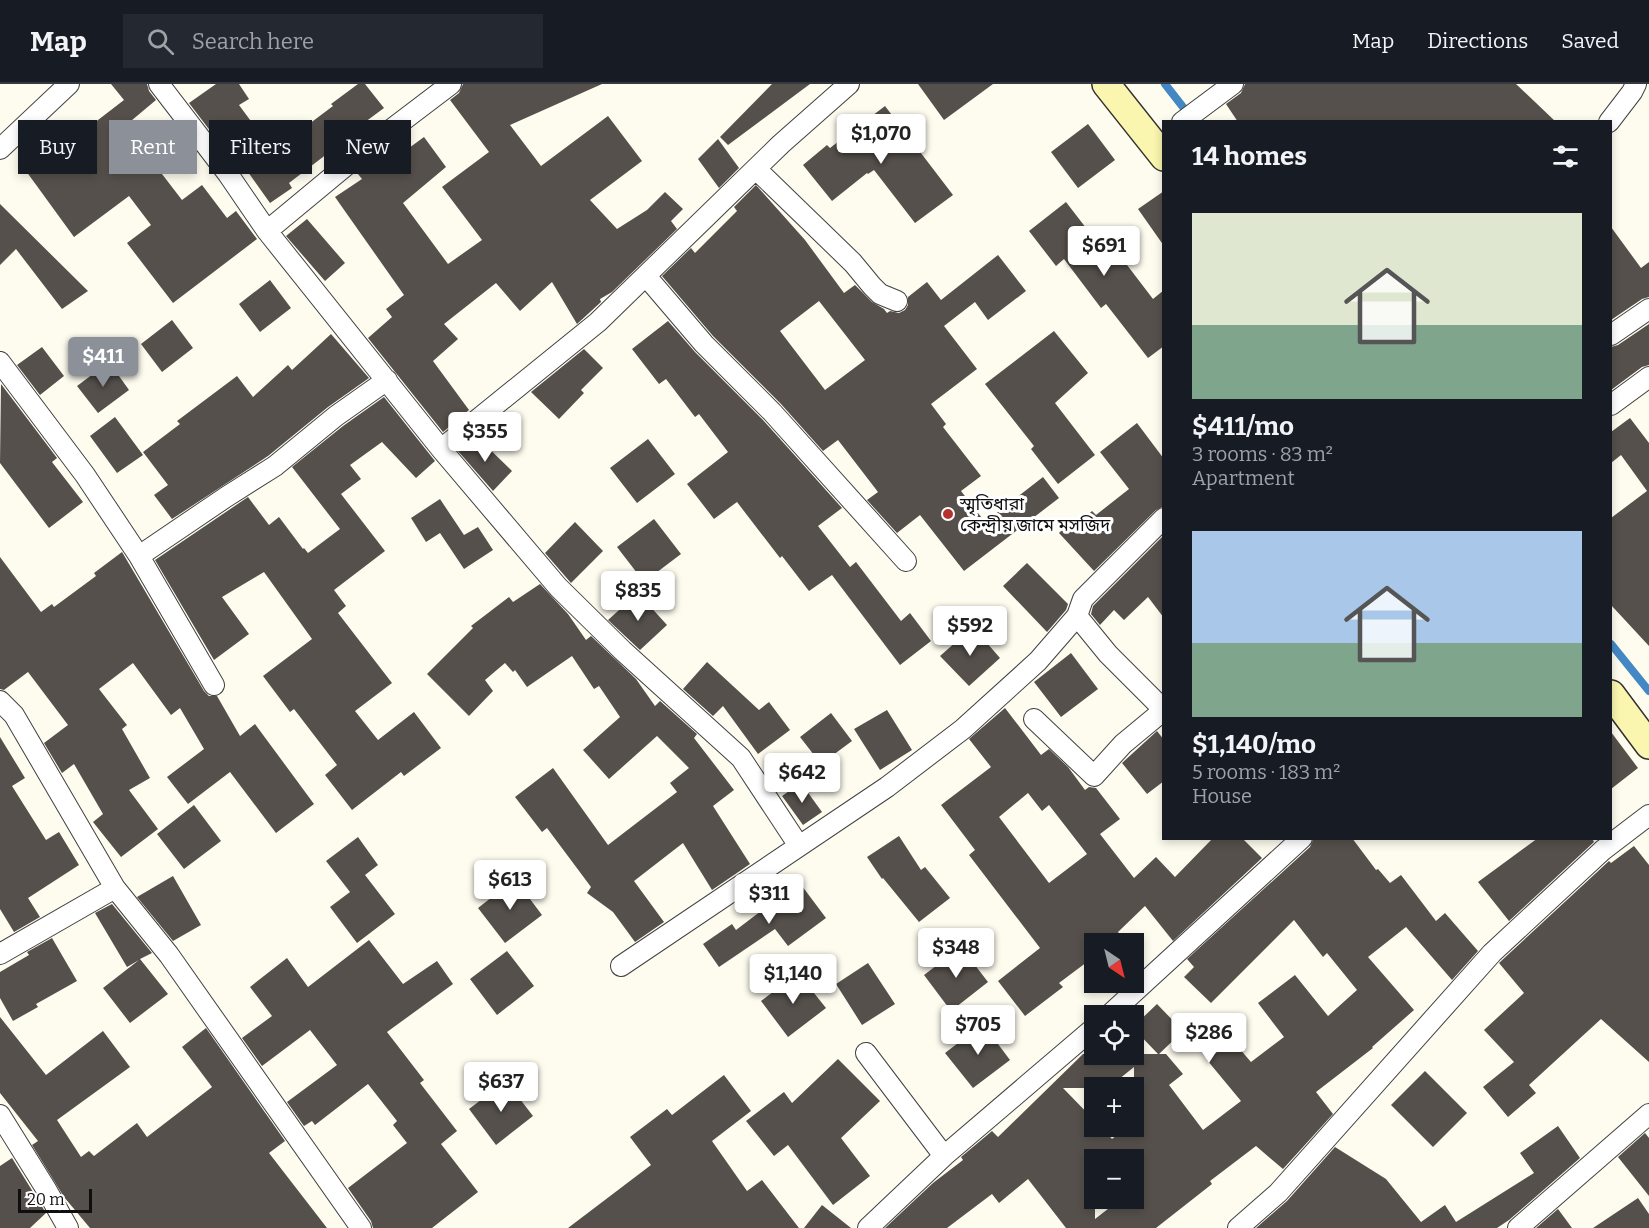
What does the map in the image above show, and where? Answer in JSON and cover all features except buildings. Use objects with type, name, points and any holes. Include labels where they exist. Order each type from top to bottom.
[{"type":"main road","points":[[1106,84],[1160,145]]},
{"type":"main road","points":[[1612,695],[1649,745]]},
{"type":"street","points":[[0,149],[69,84]]},
{"type":"street","points":[[159,84],[228,174],[267,231],[441,448],[558,587],[622,651],[741,758],[799,846]]},
{"type":"street","points":[[267,231],[372,144],[451,84]]},
{"type":"street","points":[[441,448],[597,322],[756,169],[849,84]]},
{"type":"street","points":[[1185,120],[1233,84]]},
{"type":"street","points":[[1610,120],[1636,84]]},
{"type":"street","points":[[756,169],[853,263],[880,294],[897,301]]},
{"type":"street","points":[[646,276],[705,344],[772,412],[906,561]]},
{"type":"street","points":[[1612,334],[1649,309]]},
{"type":"street","points":[[0,362],[85,475],[139,556],[213,685]]},
{"type":"street","points":[[1612,404],[1649,377]]},
{"type":"street","points":[[139,556],[274,466],[336,416],[387,380]]},
{"type":"street","points":[[621,966],[887,787],[963,729],[1038,661],[1077,616],[1083,599],[1162,520]]},
{"type":"street","points":[[1077,616],[1108,654],[1162,708]]},
{"type":"street","points":[[0,701],[15,715],[115,888],[169,955],[361,1228]]},
{"type":"street","points":[[1034,719],[1094,776],[1123,744],[1162,712]]},
{"type":"street","points":[[1238,1228],[1278,1193],[1492,952],[1603,850],[1649,815]]},
{"type":"street","points":[[1120,1005],[1294,841]]},
{"type":"street","points":[[0,954],[115,888]]},
{"type":"street","points":[[868,1228],[944,1156],[1084,1036]]},
{"type":"street","points":[[866,1053],[944,1156]]},
{"type":"street","points":[[1518,1228],[1649,1114]]},
{"type":"street","points":[[0,1115],[68,1228]]},
{"type":"waterway","points":[[1165,84],[1190,116]]},
{"type":"waterway","points":[[1612,645],[1649,691]]},
{"type":"place","name":"স্মৃতিধারা কেন্দ্রীয় জামে মসজিদ","points":[[948,514]]}]
